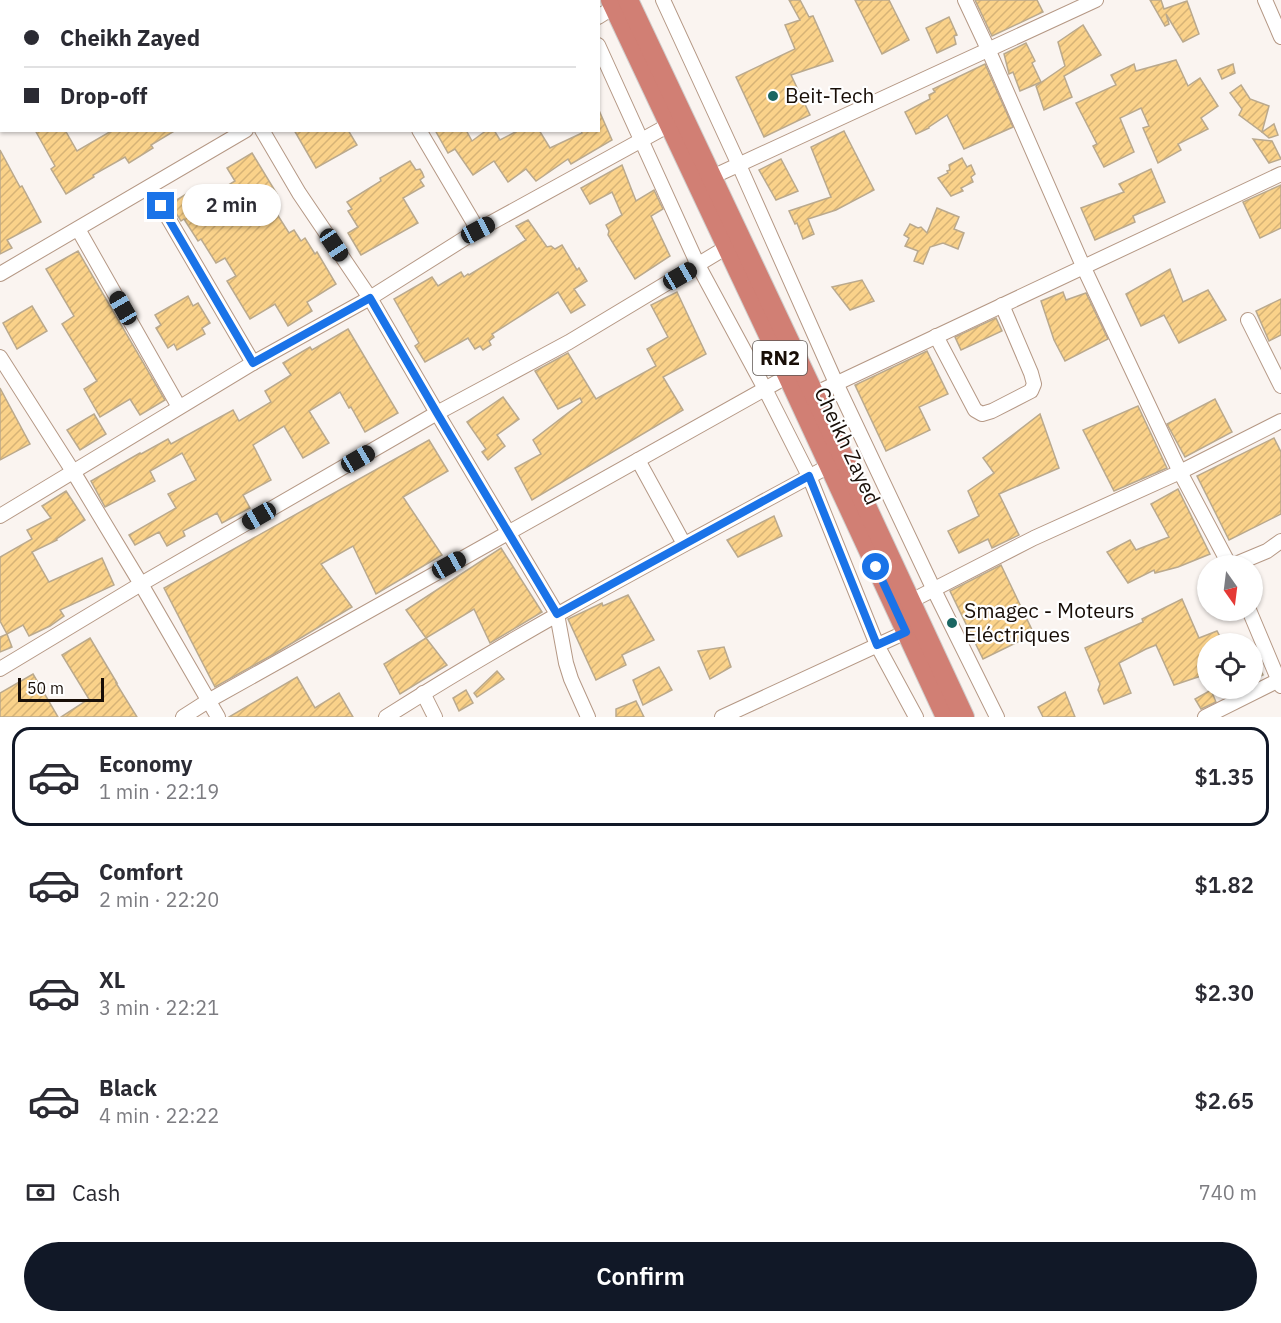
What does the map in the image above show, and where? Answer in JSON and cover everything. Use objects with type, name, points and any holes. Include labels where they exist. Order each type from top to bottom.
[{"type":"highway","name":"Cheikh Zayed","points":[[613,6],[728,247],[946,717]]},
{"type":"highway","name":"Cheikh Zayed","points":[[613,6],[712,177],[963,717]]},
{"type":"street","points":[[663,0],[836,383],[997,717]]},
{"type":"street","points":[[966,0],[1083,266],[1180,472],[1224,555]]},
{"type":"street","points":[[712,177],[1096,0]]},
{"type":"street","points":[[1265,0],[1281,37]]},
{"type":"street","points":[[600,49],[698,265],[809,476],[877,645],[916,717]]},
{"type":"street","points":[[0,516],[253,363],[370,298],[478,230],[669,125]]},
{"type":"street","points":[[0,274],[243,132]]},
{"type":"street","points":[[263,132],[299,193],[370,298],[557,614],[566,663],[588,717]]},
{"type":"street","points":[[420,132],[478,230]]},
{"type":"street","points":[[814,394],[1281,174]]},
{"type":"street","points":[[150,187],[253,363]]},
{"type":"street","points":[[78,229],[179,408]]},
{"type":"street","points":[[0,669],[141,584],[437,413],[569,342],[728,247]]},
{"type":"street","points":[[936,336],[975,410],[982,414],[992,411],[1031,391],[1034,384],[1032,373],[1002,305]]},
{"type":"street","points":[[1248,320],[1281,386]]},
{"type":"street","points":[[0,357],[74,472],[218,717]]},
{"type":"street","points":[[183,717],[788,376]]},
{"type":"street","points":[[911,602],[1034,538],[1180,472],[1281,421]]},
{"type":"street","points":[[638,460],[684,544]]},
{"type":"street","points":[[386,717],[557,614],[829,466]]},
{"type":"street","points":[[1257,555],[1281,541]]},
{"type":"street","points":[[1205,717],[1280,682],[1254,621]]},
{"type":"street","points":[[722,717],[906,632]]},
{"type":"street","points":[[423,693],[435,717]]},
{"type":"building","name":"Beit-Tech","points":[[789,0],[800,0],[809,17],[813,16],[833,61],[791,75],[810,115],[764,137],[736,77],[795,49],[785,25],[800,20]]},
{"type":"building","points":[[855,0],[889,0],[909,40],[882,54]]},
{"type":"building","points":[[975,0],[1037,0],[1043,12],[992,36]]},
{"type":"building","points":[[1150,0],[1161,0],[1164,9],[1187,1],[1199,34],[1183,42],[1166,14],[1169,24],[1165,26]]},
{"type":"building","points":[[949,17],[957,35],[954,36],[956,44],[937,53],[926,28]]},
{"type":"building","points":[[1083,25],[1101,55],[1064,76],[1072,97],[1044,110],[1036,86],[1065,66],[1058,42]]},
{"type":"building","points":[[1026,43],[1035,61],[1032,63],[1041,82],[1020,91],[1013,72],[1009,74],[1004,54]]},
{"type":"building","points":[[1176,60],[1188,86],[1200,78],[1218,106],[1201,118],[1208,129],[1178,144],[1181,150],[1158,163],[1143,128],[1149,126],[1141,108],[1120,118],[1134,152],[1104,167],[1093,146],[1097,144],[1076,103],[1116,85],[1111,75],[1134,64],[1136,71]]},
{"type":"building","points":[[985,64],[1013,127],[964,149],[947,115],[916,134],[905,112],[930,99],[929,95],[935,92],[933,89]]},
{"type":"building","points":[[1233,64],[1235,73],[1222,79],[1218,70]]},
{"type":"building","points":[[1241,85],[1250,99],[1269,106],[1262,132],[1239,115],[1242,109],[1230,93]]},
{"type":"building","points":[[600,113],[612,140],[571,164],[568,159],[536,181],[526,169],[508,182],[494,161],[473,175],[455,149],[448,153],[436,132],[467,132],[472,141],[484,132],[495,132],[500,140],[515,132],[540,132],[550,148],[582,133],[600,132]]},
{"type":"building","points":[[1274,124],[1278,135],[1269,138],[1262,132]]},
{"type":"building","points":[[844,131],[874,190],[836,210],[808,219],[814,234],[803,239],[789,211],[831,197],[811,147]]},
{"type":"building","points":[[36,132],[66,132],[77,151],[110,132],[173,132],[151,145],[153,148],[129,163],[125,157],[66,194],[51,169],[55,166]]},
{"type":"building","points":[[295,132],[349,132],[357,145],[316,168]]},
{"type":"building","points":[[1253,139],[1272,141],[1281,159],[1269,163]]},
{"type":"building","points":[[0,150],[41,222],[7,240],[12,248],[0,254]]},
{"type":"building","points":[[252,153],[277,194],[268,200],[289,233],[294,230],[301,241],[305,238],[315,254],[317,252],[336,284],[307,302],[312,311],[288,326],[275,304],[250,319],[227,281],[236,276],[225,258],[216,263],[201,239],[198,241],[184,219],[181,221],[170,204],[196,188],[203,201],[235,181],[227,168]]},
{"type":"building","points":[[962,158],[967,167],[971,165],[975,174],[971,177],[973,182],[961,188],[963,191],[951,196],[938,178],[948,173],[949,165]]},
{"type":"building","points":[[781,159],[798,191],[776,200],[759,170]]},
{"type":"building","points":[[410,161],[416,170],[420,169],[424,177],[420,180],[424,186],[403,198],[418,223],[361,255],[348,233],[358,227],[348,211],[352,209],[347,202],[381,181],[380,178]]},
{"type":"building","points":[[622,165],[636,201],[654,190],[663,209],[651,216],[670,256],[635,279],[608,235],[606,225],[622,215],[612,192],[590,204],[581,188]]},
{"type":"building","points":[[1151,169],[1165,202],[1133,216],[1135,222],[1095,240],[1081,208],[1124,192],[1119,184]]},
{"type":"building","points":[[1281,185],[1281,228],[1260,238],[1243,202]]},
{"type":"building","points":[[937,208],[959,217],[954,229],[964,233],[958,249],[943,243],[930,247],[923,264],[914,261],[918,251],[905,246],[909,238],[904,235],[910,224],[921,227],[927,233]]},
{"type":"building","points":[[528,220],[547,247],[551,246],[555,249],[562,245],[577,270],[579,268],[587,281],[574,289],[585,305],[571,313],[558,292],[492,334],[494,337],[489,341],[491,345],[483,350],[480,346],[475,349],[468,338],[425,362],[415,346],[419,343],[394,299],[432,277],[438,286],[461,272],[464,277],[469,275],[526,240],[516,226]]},
{"type":"building","points":[[78,251],[165,400],[140,415],[130,399],[100,417],[84,389],[97,381],[62,324],[74,316],[46,269]]},
{"type":"building","points":[[1170,269],[1183,302],[1208,290],[1226,320],[1179,343],[1164,315],[1141,326],[1126,294]]},
{"type":"building","points":[[862,280],[874,301],[850,310],[832,287]]},
{"type":"building","points":[[677,292],[706,354],[663,377],[683,410],[532,500],[515,468],[541,454],[533,440],[582,402],[580,398],[558,409],[535,371],[568,353],[596,399],[656,366],[647,349],[668,337],[651,305]]},
{"type":"building","points":[[1063,292],[1066,300],[1086,293],[1108,339],[1065,361],[1054,340],[1041,301]]},
{"type":"building","points":[[188,296],[193,306],[198,303],[210,323],[202,328],[205,334],[177,350],[174,344],[168,348],[156,328],[161,325],[155,315]]},
{"type":"building","points":[[1281,299],[1281,335],[1269,341],[1256,311]]},
{"type":"building","points":[[32,306],[47,331],[17,349],[3,323]]},
{"type":"building","points":[[996,318],[1002,331],[961,350],[955,337]]},
{"type":"building","points":[[348,329],[398,413],[365,432],[340,392],[309,411],[329,443],[303,458],[284,426],[253,445],[271,480],[243,495],[250,508],[222,523],[217,513],[183,531],[185,536],[167,546],[159,532],[135,545],[129,535],[176,508],[168,494],[196,480],[182,453],[150,471],[155,481],[105,507],[91,481],[168,439],[171,444],[233,410],[239,421],[271,402],[265,391],[291,375],[283,363],[310,347],[312,350]]},
{"type":"building","points":[[927,351],[948,394],[919,407],[930,430],[886,451],[855,385]]},
{"type":"building","points":[[0,388],[30,444],[0,460]]},
{"type":"building","points":[[503,397],[519,419],[497,435],[505,446],[488,460],[482,452],[486,449],[467,422]]},
{"type":"building","points":[[1215,399],[1232,432],[1185,457],[1167,424]]},
{"type":"building","points":[[1138,406],[1167,468],[1114,491],[1083,430]]},
{"type":"building","points":[[94,414],[106,434],[80,450],[67,430]]},
{"type":"building","points":[[1040,414],[1059,468],[999,494],[1019,535],[992,548],[988,539],[959,553],[948,531],[979,516],[968,491],[994,473],[983,458]]},
{"type":"building","points":[[1274,438],[1281,452],[1281,514],[1229,540],[1197,476]]},
{"type":"building","points":[[429,440],[448,471],[403,497],[442,555],[376,594],[353,546],[321,564],[352,607],[215,687],[164,588]]},
{"type":"building","points":[[1178,489],[1210,554],[1197,555],[1197,559],[1178,567],[1155,573],[1154,570],[1128,583],[1107,552],[1130,540],[1136,550],[1169,537],[1151,504]]},
{"type":"building","points":[[66,491],[85,520],[57,540],[32,552],[49,582],[102,558],[114,585],[60,610],[64,616],[29,636],[23,625],[7,634],[0,621],[0,557],[32,539],[27,530],[51,518],[42,506]]},
{"type":"building","points":[[774,516],[782,536],[738,557],[727,540]]},
{"type":"building","points":[[501,548],[542,612],[490,643],[474,609],[426,638],[406,610]]},
{"type":"building","points":[[1001,565],[1034,634],[983,659],[950,591]]},
{"type":"building","points":[[628,595],[654,640],[622,655],[626,665],[596,680],[568,619],[602,603],[603,606]]},
{"type":"building","points":[[1182,599],[1197,633],[1197,677],[1174,685],[1156,645],[1119,663],[1131,693],[1104,704],[1098,690],[1100,684],[1085,648],[1143,622],[1142,619]]},
{"type":"building","points":[[7,634],[12,647],[0,652],[0,637]]},
{"type":"building","points":[[90,638],[137,717],[61,717],[89,699],[62,655]]},
{"type":"building","points":[[426,638],[447,665],[400,694],[384,664]]},
{"type":"building","points":[[724,647],[731,667],[710,679],[698,651]]},
{"type":"building","points":[[659,667],[672,690],[643,705],[633,680]]},
{"type":"building","points":[[497,671],[504,679],[477,697],[474,693]]},
{"type":"building","points":[[33,674],[58,717],[0,717],[0,693]]},
{"type":"building","points":[[297,677],[315,708],[339,693],[353,717],[229,717]]},
{"type":"building","points":[[466,690],[473,703],[459,711],[453,698]]},
{"type":"building","points":[[1065,692],[1075,717],[1043,717],[1038,707]]},
{"type":"building","points":[[1195,699],[1215,699],[1216,702],[1201,709]]},
{"type":"building","points":[[636,701],[644,717],[616,717],[616,709]]},
{"type":"place","name":"Beit-Tech","points":[[773,96]]},
{"type":"place","name":"Smagec - Moteurs Eléctriques","points":[[952,623]]},
{"type":"route","points":[[161,206],[253,363],[370,298],[557,614],[809,476],[877,645],[906,632],[876,567]]}]
